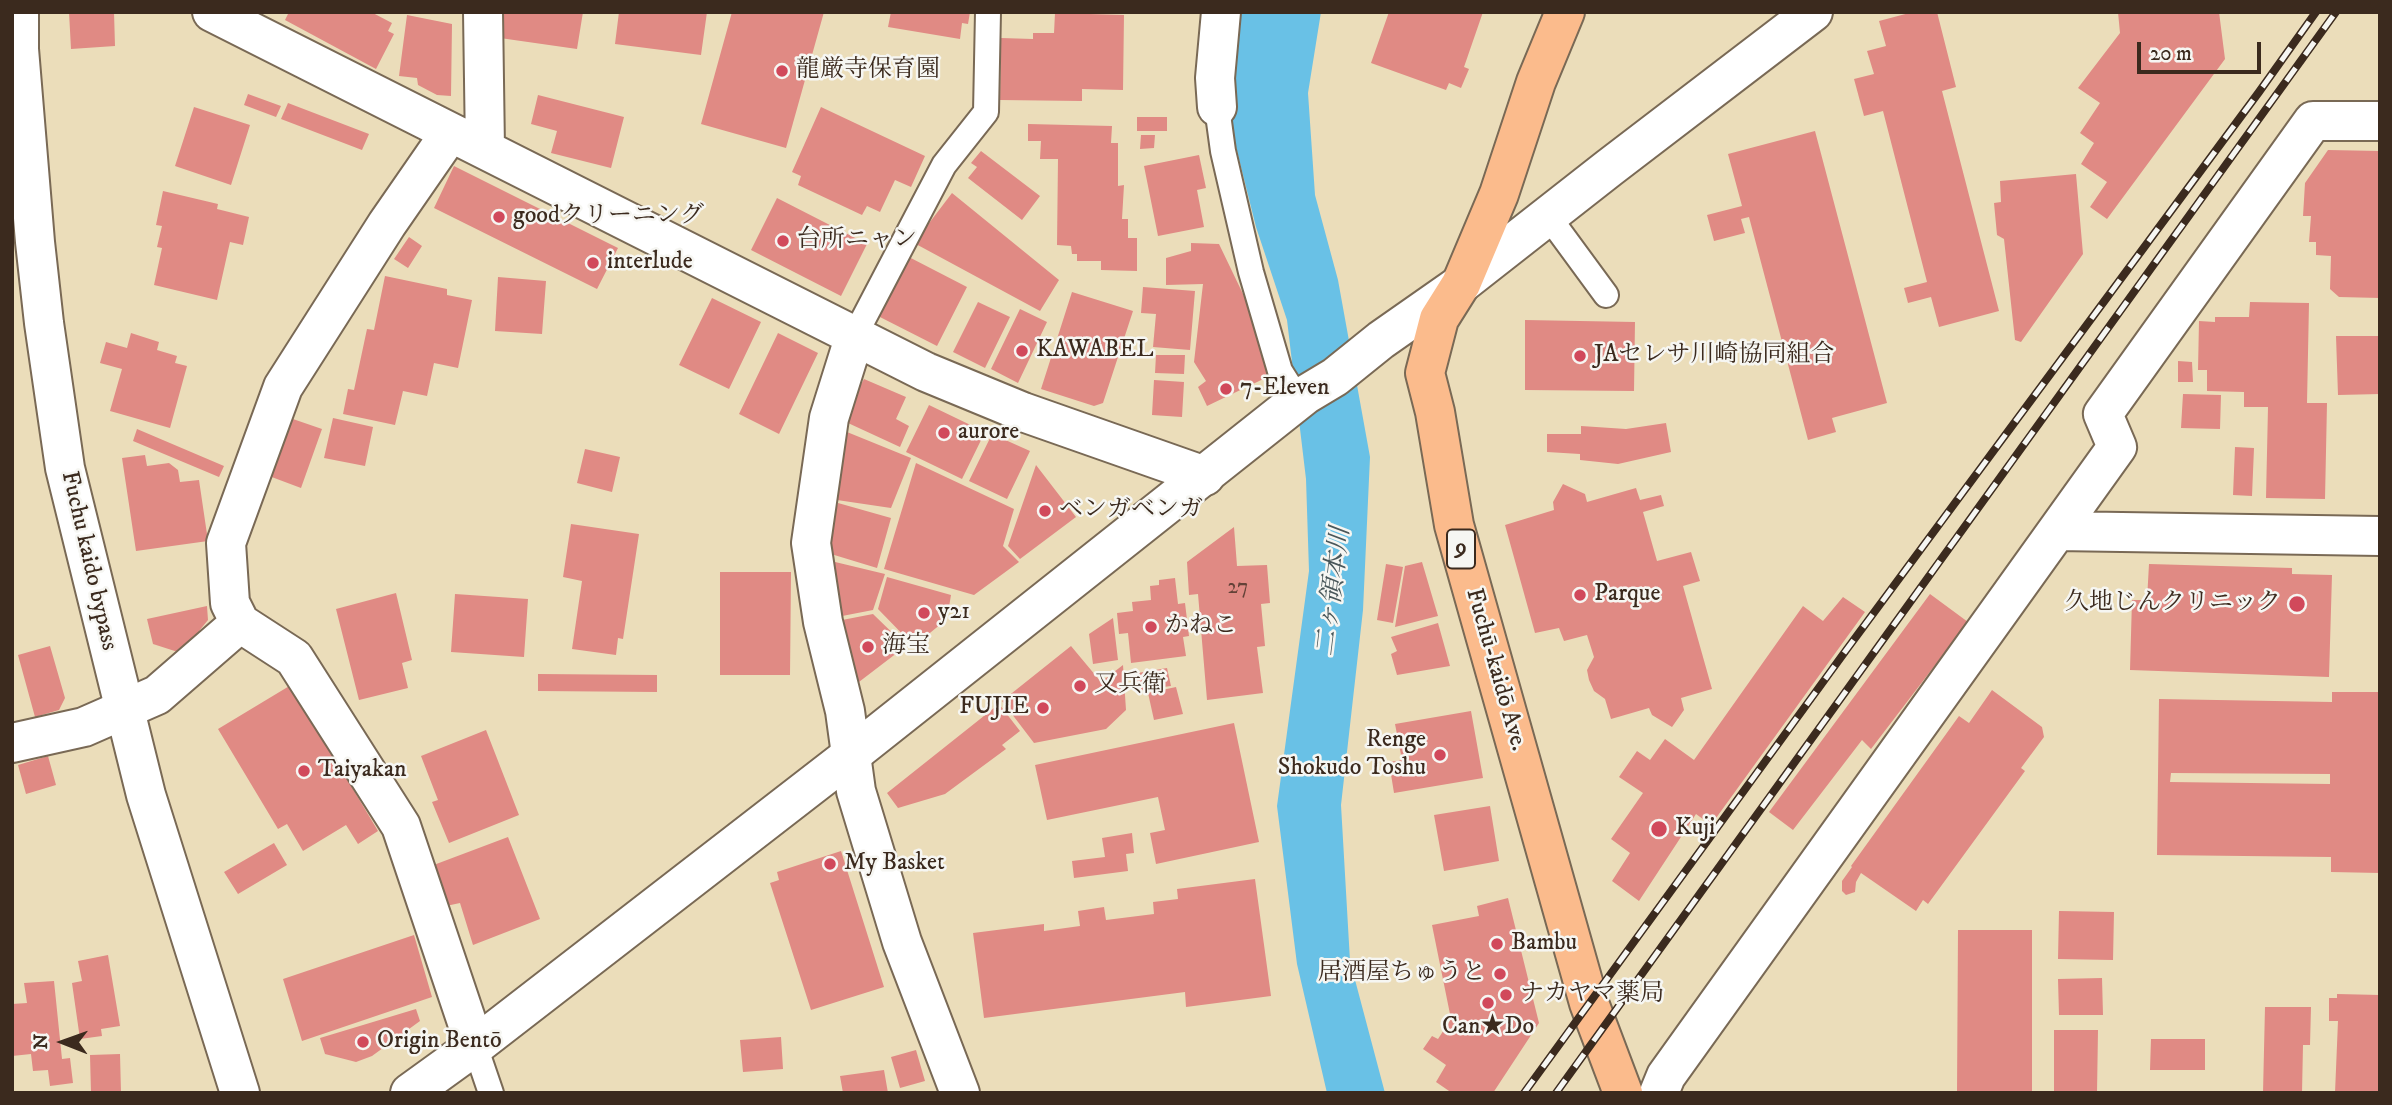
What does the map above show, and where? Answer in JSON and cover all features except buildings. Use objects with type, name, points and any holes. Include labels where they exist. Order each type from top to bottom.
[{"type":"main road","name":"Fuchū-kaidō Ave.","points":[[1565,12],[1536,82],[1499,194],[1461,284],[1439,319],[1424,373],[1435,412],[1454,526],[1589,1003],[1623,1093]]},
{"type":"street","name":"Fuchu kaido bypass","points":[[19,12],[19,49],[34,242],[65,468],[146,794],[240,1093]]},
{"type":"street","points":[[212,12],[926,372],[1010,407],[1205,476]]},
{"type":"street","points":[[483,12],[485,149]]},
{"type":"street","points":[[1217,107],[1215,78],[1221,12]]},
{"type":"street","points":[[410,1093],[475,1046],[852,755],[1302,398],[1335,377],[1381,340],[1461,284],[1813,12]]},
{"type":"street","points":[[1659,1093],[1674,1065],[2117,447],[2103,414],[2313,121],[2380,121]]},
{"type":"street","points":[[450,133],[387,224],[283,387],[226,543],[230,603],[240,623],[294,658],[401,826],[475,1046]]},
{"type":"street","points":[[855,335],[829,418],[811,543],[823,622],[845,711],[856,791],[902,942],[960,1093]]},
{"type":"street","points":[[2057,531],[2380,536]]},
{"type":"street","points":[[12,743],[84,727],[157,695],[240,623]]},
{"type":"lane","points":[[855,335],[944,165],[986,112],[988,12]]},
{"type":"lane","points":[[1217,107],[1223,151],[1251,272],[1280,371],[1302,398]]},
{"type":"lane","points":[[1548,216],[1606,295]]},
{"type":"lane","points":[[475,1046],[491,1093]]},
{"type":"water","name":"二ヶ領本川","points":[[1241,12],[1321,12],[1308,93],[1315,195],[1338,280],[1370,457],[1363,610],[1341,805],[1350,961],[1385,1093],[1327,1093],[1297,964],[1277,806],[1309,571],[1306,479],[1287,320],[1256,227],[1231,127]]},
{"type":"railway","points":[[1524,1093],[2316,12]]},
{"type":"railway","points":[[1556,1093],[2336,12]]},
{"type":"place","name":"龍厳寺保育園","points":[[782,71]]},
{"type":"place","name":"goodクリーニング","points":[[499,217]]},
{"type":"place","name":"台所ニャン","points":[[783,241]]},
{"type":"place","name":"interlude","points":[[593,263]]},
{"type":"place","name":"KAWABEL","points":[[1022,351]]},
{"type":"place","name":"JAセレサ川崎協同組合","points":[[1580,356]]},
{"type":"place","name":"7-Eleven","points":[[1226,389]]},
{"type":"place","name":"aurore","points":[[944,433]]},
{"type":"place","name":"ベンガベンガ","points":[[1045,511]]},
{"type":"place","name":"Parque","points":[[1580,595]]},
{"type":"place","name":"久地じんクリニック","points":[[2297,604]]},
{"type":"place","name":"y21","points":[[924,613]]},
{"type":"place","name":"かねこ","points":[[1151,627]]},
{"type":"place","name":"海宝","points":[[868,647]]},
{"type":"place","name":"又兵衛","points":[[1080,686]]},
{"type":"place","name":"FUJIE","points":[[1043,708]]},
{"type":"place","name":"Renge Shokudo Toshu","points":[[1440,755]]},
{"type":"place","name":"Taiyakan","points":[[304,771]]},
{"type":"place","name":"Kuji","points":[[1659,829]]},
{"type":"place","name":"My Basket","points":[[830,864]]},
{"type":"place","name":"Bambu","points":[[1497,944]]},
{"type":"place","name":"居酒屋ちゅうと","points":[[1500,974]]},
{"type":"place","name":"ナカヤマ薬局","points":[[1506,995]]},
{"type":"place","name":"Can★Do","points":[[1488,1003]]},
{"type":"place","name":"Origin Bentō","points":[[363,1042]]}]
